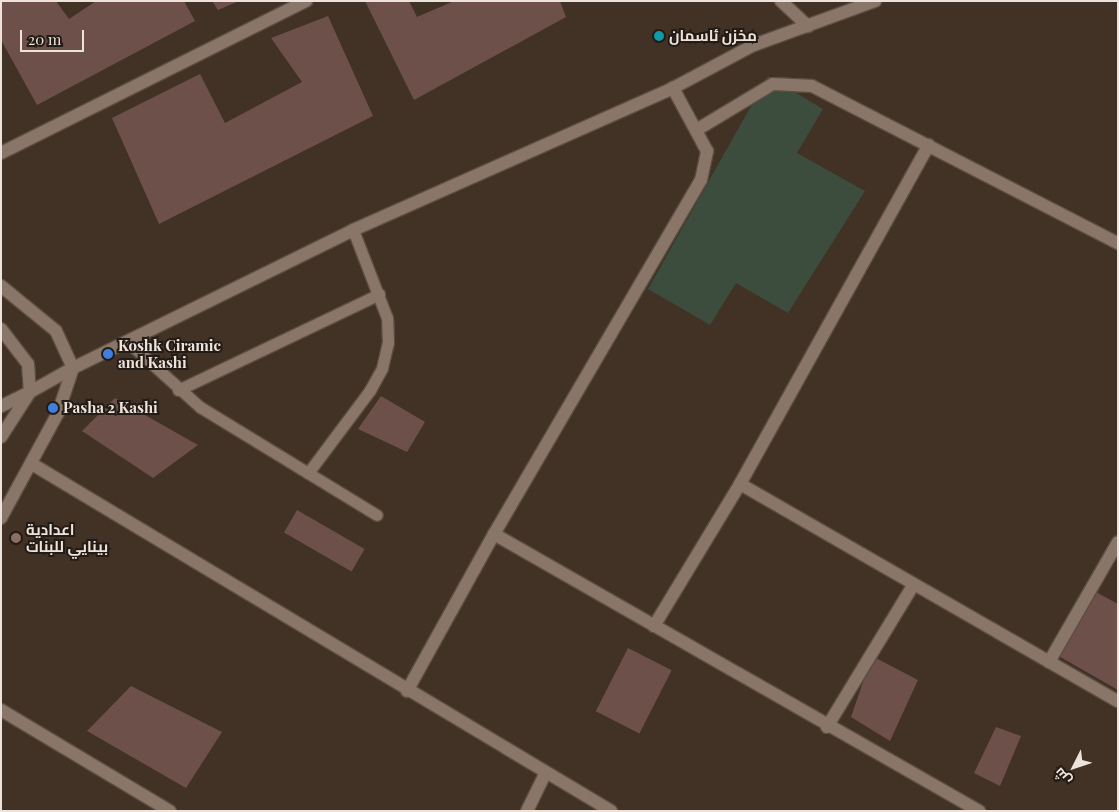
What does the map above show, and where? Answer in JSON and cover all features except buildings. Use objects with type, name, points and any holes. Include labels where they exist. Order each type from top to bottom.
[{"type":"street","points":[[1,153],[306,1]]},
{"type":"street","points":[[781,1],[808,26]]},
{"type":"street","points":[[1,406],[353,230],[673,88],[754,45],[876,1]]},
{"type":"street","points":[[698,130],[755,92],[773,84],[792,82],[812,86],[1118,244]]},
{"type":"street","points":[[407,691],[494,534],[701,180],[708,162],[698,130],[673,88]]},
{"type":"street","points":[[654,626],[740,484],[929,145]]},
{"type":"street","points":[[1,286],[56,331],[74,368],[67,394],[32,464],[1,518]]},
{"type":"street","points":[[1,329],[28,364],[30,392],[1,437]]},
{"type":"street","points":[[32,464],[407,691],[611,811]]},
{"type":"street","points":[[740,484],[1118,701]]},
{"type":"street","points":[[494,534],[827,727],[979,811]]},
{"type":"street","points":[[1049,662],[1118,542]]},
{"type":"street","points":[[827,727],[914,584]]},
{"type":"street","points":[[1,710],[170,811]]},
{"type":"street","points":[[527,811],[546,772]]},
{"type":"street","points":[[952,811],[958,799]]},
{"type":"lane","points":[[308,473],[382,368],[387,327],[379,294],[353,230]]},
{"type":"lane","points":[[178,390],[379,294]]},
{"type":"lane","points":[[128,342],[178,390],[377,515]]},
{"type":"green space","points":[[768,76],[823,109],[797,153],[865,191],[788,313],[736,283],[710,325],[648,289]]},
{"type":"place","name":"مخزن ئاسمان","points":[[659,36]]},
{"type":"place","name":"Koshk Ciramic and Kashi","points":[[108,354]]},
{"type":"place","name":"Pasha 2 Kashi","points":[[53,408]]},
{"type":"place","name":"اعدادية بينايي للبنات","points":[[16,538]]}]
